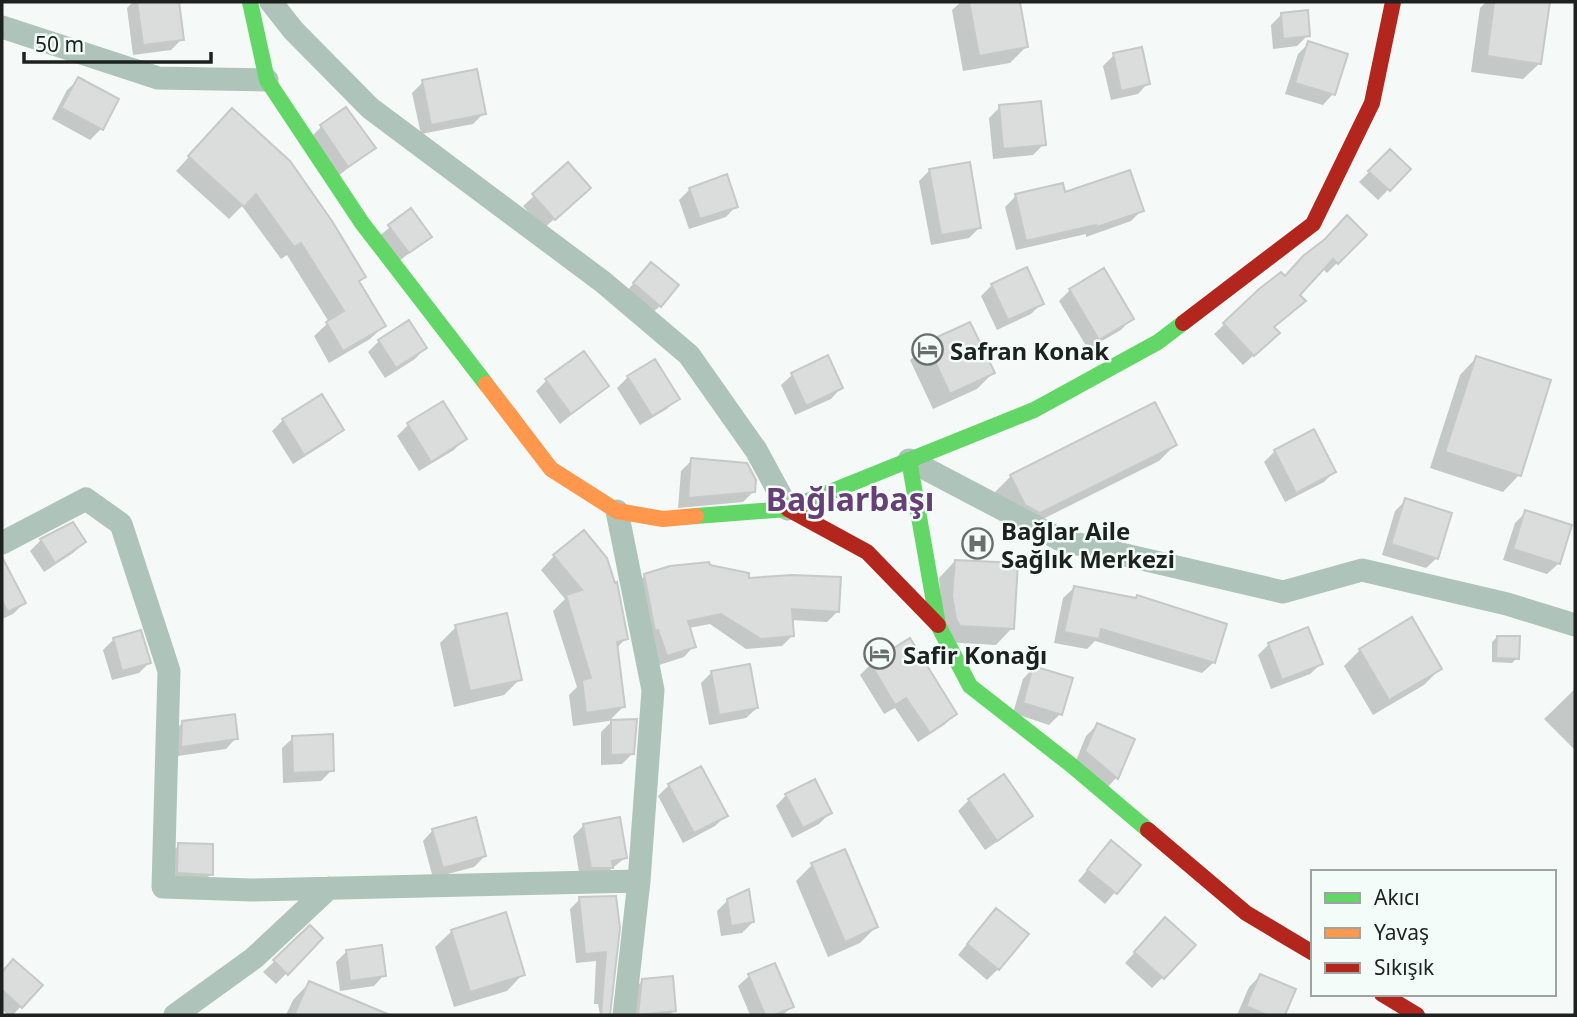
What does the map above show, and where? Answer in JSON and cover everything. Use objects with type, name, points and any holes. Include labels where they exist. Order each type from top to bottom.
[{"type":"street","points":[[250,2],[267,80],[362,223],[551,469],[617,511],[663,519],[788,509],[1034,410],[1158,342],[1313,224],[1372,103],[1393,2]]},
{"type":"street","points":[[271,2],[293,30],[370,108],[603,282],[689,355],[756,450],[788,509],[867,552],[938,625],[970,685],[1070,764],[1246,913],[1311,952]]},
{"type":"street","points":[[2,27],[158,78],[267,80]]},
{"type":"street","points":[[909,460],[938,625]]},
{"type":"street","points":[[909,460],[1061,540],[1283,592],[1362,570],[1507,604],[1575,625]]},
{"type":"street","points":[[2,543],[86,499],[121,524],[169,671],[163,887],[251,890],[639,881]]},
{"type":"street","points":[[617,511],[653,690],[639,881],[624,1015]]},
{"type":"street","points":[[175,1015],[254,958],[329,888]]},
{"type":"street","points":[[1385,996],[1417,1015]]},
{"type":"building","points":[[137,2],[179,2],[184,40],[143,45]]},
{"type":"building","points":[[969,2],[1020,2],[1028,47],[979,56]]},
{"type":"building","points":[[1494,2],[1550,2],[1541,64],[1487,56]]},
{"type":"building","points":[[1308,10],[1310,36],[1283,39],[1281,13]]},
{"type":"building","points":[[1308,41],[1348,54],[1335,95],[1295,83]]},
{"type":"building","points":[[1142,47],[1150,84],[1121,91],[1113,53]]},
{"type":"building","points":[[477,69],[486,114],[431,125],[422,80]]},
{"type":"building","points":[[78,77],[119,99],[103,130],[61,108]]},
{"type":"building","points":[[1041,101],[1046,145],[1003,149],[999,105]]},
{"type":"building","points":[[346,107],[376,148],[348,167],[320,125]]},
{"type":"building","points":[[232,108],[290,161],[332,221],[366,277],[359,281],[386,326],[343,351],[326,322],[344,311],[301,243],[294,247],[256,194],[244,207],[188,156]]},
{"type":"building","points":[[1390,149],[1411,169],[1390,191],[1368,171]]},
{"type":"building","points":[[568,162],[591,188],[555,220],[532,194]]},
{"type":"building","points":[[970,162],[981,228],[941,235],[929,169]]},
{"type":"building","points":[[1130,170],[1144,211],[1097,227],[1096,225],[1026,241],[1015,194],[1063,183],[1065,192]]},
{"type":"building","points":[[727,174],[738,207],[700,219],[689,188]]},
{"type":"building","points":[[411,208],[432,237],[409,253],[388,225]]},
{"type":"building","points":[[1347,215],[1367,235],[1338,264],[1333,259],[1300,295],[1306,301],[1274,327],[1280,333],[1254,356],[1223,323],[1281,272],[1285,276]]},
{"type":"building","points":[[651,262],[679,285],[661,307],[633,283]]},
{"type":"building","points":[[1027,267],[1044,304],[1008,320],[991,284]]},
{"type":"building","points":[[1104,268],[1134,319],[1099,340],[1069,289]]},
{"type":"building","points":[[409,320],[427,348],[396,368],[378,340]]},
{"type":"building","points":[[970,322],[995,373],[950,394],[926,342]]},
{"type":"building","points":[[584,351],[609,386],[571,414],[545,379]]},
{"type":"building","points":[[828,355],[843,388],[806,406],[791,373]]},
{"type":"building","points":[[1476,356],[1551,380],[1521,476],[1445,452]]},
{"type":"building","points":[[655,359],[680,399],[652,416],[627,376]]},
{"type":"building","points":[[322,394],[344,430],[304,455],[282,419]]},
{"type":"building","points":[[443,401],[467,439],[431,462],[407,423]]},
{"type":"building","points":[[1155,402],[1177,445],[1040,513],[1025,505],[1010,475]]},
{"type":"building","points":[[1314,429],[1336,472],[1296,493],[1274,450]]},
{"type":"building","points":[[691,458],[747,463],[756,480],[755,492],[688,498]]},
{"type":"building","points":[[1405,498],[1452,513],[1438,559],[1391,544]]},
{"type":"building","points":[[1525,510],[1572,525],[1560,564],[1513,549]]},
{"type":"building","points":[[73,522],[86,542],[55,563],[40,539]]},
{"type":"building","points":[[584,530],[607,558],[615,583],[617,582],[628,639],[617,642],[625,707],[586,713],[582,680],[591,678],[566,595],[582,590],[553,555]]},
{"type":"building","points":[[2,557],[26,603],[8,612],[2,601]]},
{"type":"building","points":[[955,560],[1018,563],[1014,629],[960,626],[952,596]]},
{"type":"building","points":[[709,562],[710,565],[749,573],[749,578],[792,575],[841,577],[839,612],[792,609],[794,636],[761,639],[721,614],[688,621],[696,647],[667,656],[658,630],[655,631],[644,574],[670,566]]},
{"type":"building","points":[[1074,586],[1136,598],[1137,595],[1227,624],[1215,663],[1101,629],[1099,639],[1064,632]]},
{"type":"building","points":[[507,613],[522,680],[470,691],[455,625]]},
{"type":"building","points":[[1412,617],[1442,669],[1389,700],[1359,649]]},
{"type":"building","points":[[1308,627],[1323,664],[1282,680],[1268,643]]},
{"type":"building","points":[[141,630],[151,663],[122,671],[113,638]]},
{"type":"building","points":[[1497,636],[1520,636],[1519,659],[1496,658]]},
{"type":"building","points":[[910,638],[957,714],[930,733],[906,698],[895,705],[870,663]]},
{"type":"building","points":[[750,664],[758,708],[719,715],[711,671]]},
{"type":"building","points":[[1033,666],[1073,678],[1062,715],[1023,703]]},
{"type":"building","points":[[235,714],[238,739],[181,747],[182,721]]},
{"type":"building","points":[[637,719],[634,754],[611,755],[611,720]]},
{"type":"building","points":[[1097,723],[1135,739],[1118,779],[1085,751]]},
{"type":"building","points":[[333,734],[334,771],[293,773],[292,736]]},
{"type":"building","points":[[701,766],[728,816],[694,833],[668,784]]},
{"type":"building","points":[[1004,774],[1033,816],[997,841],[968,799]]},
{"type":"building","points":[[815,779],[832,813],[803,828],[785,794]]},
{"type":"building","points":[[476,817],[486,856],[443,868],[432,829]]},
{"type":"building","points":[[620,817],[627,858],[612,861],[613,868],[591,868],[583,824]]},
{"type":"building","points":[[1111,840],[1141,865],[1117,894],[1087,870]]},
{"type":"building","points":[[178,843],[213,844],[213,875],[177,873]]},
{"type":"building","points":[[845,849],[878,927],[845,942],[811,863]]},
{"type":"building","points":[[749,889],[754,922],[731,926],[727,899]]},
{"type":"building","points":[[616,896],[620,928],[610,1015],[601,1015],[606,952],[585,954],[579,897]]},
{"type":"building","points":[[996,908],[1029,934],[999,970],[967,944]]},
{"type":"building","points":[[506,912],[525,975],[470,992],[451,930]]},
{"type":"building","points":[[1165,917],[1196,945],[1164,979],[1134,952]]},
{"type":"building","points":[[310,925],[323,938],[288,975],[273,960]]},
{"type":"building","points":[[382,945],[386,976],[350,981],[346,950]]},
{"type":"building","points":[[13,959],[43,985],[22,1008],[2,990],[2,972]]},
{"type":"building","points":[[775,963],[794,1007],[774,1015],[765,1015],[748,974]]},
{"type":"building","points":[[1260,974],[1296,989],[1285,1015],[1267,1015],[1246,1006]]},
{"type":"building","points":[[673,976],[676,1011],[638,1015],[642,979]]},
{"type":"building","points":[[309,981],[390,1015],[294,1015]]},
{"type":"traffic: fast","points":[[250,2],[267,80],[362,223],[486,384]]},
{"type":"traffic: fast","points":[[696,516],[788,509],[1034,410],[1158,342],[1183,323]]},
{"type":"traffic: fast","points":[[909,460],[938,625],[970,686],[1070,764],[1148,830]]},
{"type":"traffic: slow","points":[[486,384],[551,469],[617,511],[663,519],[696,516]]},
{"type":"traffic: jam","points":[[1183,323],[1313,224],[1372,103],[1393,2]]},
{"type":"traffic: jam","points":[[788,509],[867,552],[938,625]]},
{"type":"traffic: jam","points":[[1148,830],[1246,913],[1311,952]]},
{"type":"traffic: jam","points":[[1385,996],[1417,1015]]},
{"type":"place","name":"Safran Konak","points":[[927,350]]},
{"type":"place","name":"Bağlar Aile Sağlık Merkezi","points":[[978,544]]},
{"type":"place","name":"Safir Konağı","points":[[880,654]]},
{"type":"district","name":"Bağlarbaşı","points":[[850,498]]}]
